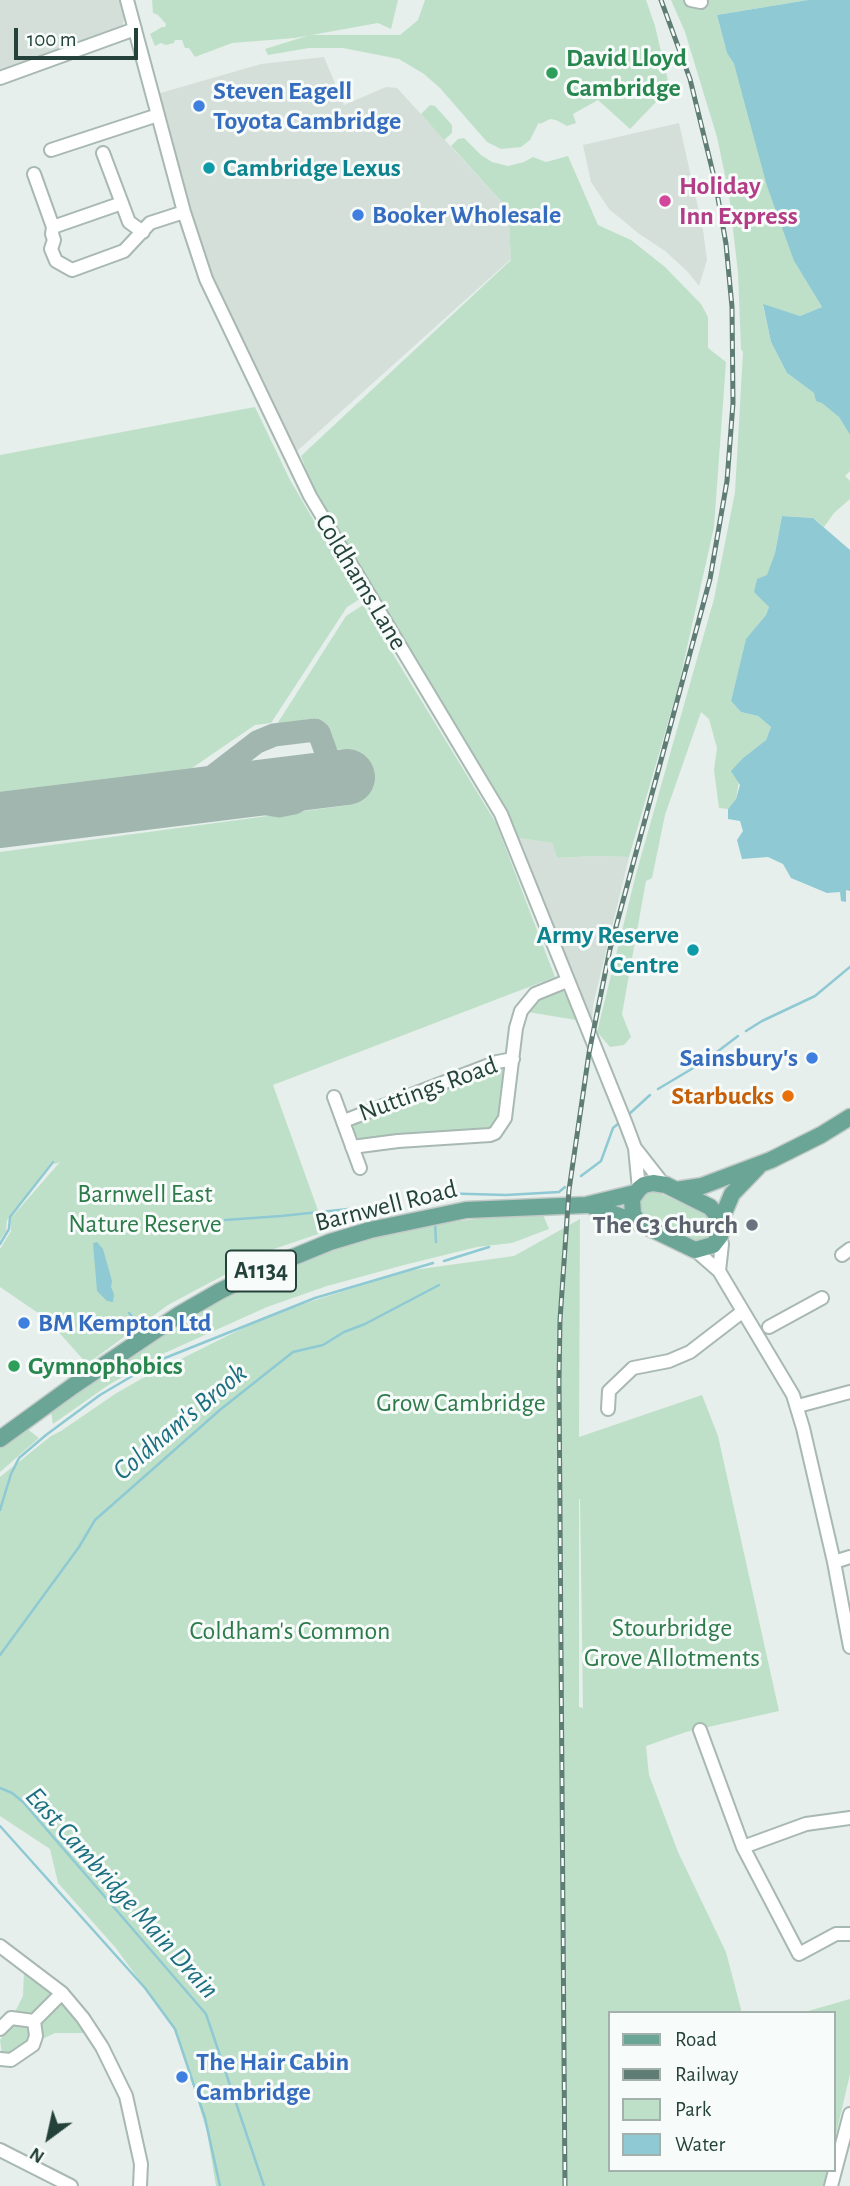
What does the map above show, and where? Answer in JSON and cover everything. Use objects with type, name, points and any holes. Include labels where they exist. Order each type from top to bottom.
[{"type":"main road","name":"A1134","points":[[637,1191],[645,1185],[653,1184],[669,1187],[702,1186],[760,1165],[801,1146],[850,1117]]},
{"type":"main road","name":"A1134","points":[[721,1228],[732,1194],[760,1165]]},
{"type":"main road","points":[[669,1187],[710,1208],[721,1228],[713,1245],[695,1250]]},
{"type":"main road","points":[[637,1191],[631,1206],[639,1223]]},
{"type":"main road","name":"Barnwell Road","points":[[0,1439],[180,1314],[270,1267],[330,1242],[370,1230],[466,1210],[586,1205],[637,1191]]},
{"type":"main road","name":"Barnwell Road","points":[[586,1205],[639,1223]]},
{"type":"main road","name":"A1134","points":[[639,1223],[695,1250]]},
{"type":"street","name":"Coldhams Lane","points":[[127,0],[184,212],[211,291],[310,496],[498,808],[635,1148],[637,1191]]},
{"type":"street","points":[[0,78],[135,29]]},
{"type":"street","points":[[51,150],[158,115]]},
{"type":"street","points":[[103,153],[129,222],[143,232]]},
{"type":"street","points":[[34,174],[53,228],[54,240],[51,249],[55,261],[72,270],[124,251],[150,223],[184,212]]},
{"type":"street","points":[[53,228],[122,203]]},
{"type":"street","name":"Nuttings Road","points":[[352,1147],[495,1133],[505,1118],[516,1028],[524,1006],[535,994],[567,981]]},
{"type":"street","name":"Nuttings Road","points":[[344,1121],[497,1062],[513,1059]]},
{"type":"street","points":[[334,1097],[360,1168]]},
{"type":"street","name":"Coldhams Lane","points":[[635,1148],[669,1187]]},
{"type":"street","points":[[719,1271],[721,1228]]},
{"type":"street","points":[[695,1250],[719,1271],[785,1378],[798,1406],[834,1562],[850,1647]]},
{"type":"street","points":[[769,1327],[822,1298]]},
{"type":"street","points":[[608,1409],[611,1388],[633,1368],[669,1361],[690,1352],[743,1312]]},
{"type":"street","points":[[752,1327],[761,1322],[769,1327]]},
{"type":"street","points":[[762,1343],[770,1337],[769,1327]]},
{"type":"street","points":[[798,1406],[850,1392]]},
{"type":"street","points":[[834,1562],[850,1558]]},
{"type":"street","points":[[700,1730],[743,1847],[799,1954],[836,1934],[850,1934]]},
{"type":"street","points":[[743,1847],[806,1824],[850,1818]]},
{"type":"street","points":[[0,1947],[62,1993],[102,2047],[126,2096],[141,2164],[140,2186]]},
{"type":"street","points":[[34,2021],[62,1993]]},
{"type":"street","points":[[0,2029],[11,2018],[34,2021]]},
{"type":"street","points":[[0,2059],[11,2060],[33,2045],[36,2036],[34,2021]]},
{"type":"street","points":[[836,2167],[850,2114]]},
{"type":"street","points":[[0,2150],[71,2186]]},
{"type":"shaded area","points":[[0,0],[121,0],[125,16],[122,27],[0,73]]},
{"type":"shaded area","points":[[324,57],[344,105],[386,87],[397,88],[508,209],[511,259],[296,452],[213,289],[157,94],[261,64]]},
{"type":"shaded area","points":[[679,123],[707,260],[699,286],[665,251],[609,209],[591,182],[583,145]]},
{"type":"shaded area","points":[[519,838],[552,843],[557,858],[629,857],[593,1005],[591,1032],[580,992]]},
{"type":"green space","points":[[152,0],[398,0],[391,29],[378,23],[295,38],[232,43],[195,57],[189,48],[185,48],[182,40],[155,46],[150,34],[166,24],[153,13]]},
{"type":"green space","name":"David Lloyd Cambridge","points":[[425,0],[646,0],[668,81],[661,87],[663,90],[656,102],[630,129],[598,100],[573,114],[576,123],[567,126],[550,119],[540,124],[539,122],[530,140],[521,147],[501,149],[487,142],[440,88],[424,74],[399,59],[343,48],[309,48],[268,55],[265,49],[310,35],[400,35],[418,20]]},
{"type":"green space","points":[[671,0],[808,0],[717,15],[794,261],[822,307],[800,316],[763,305],[771,342],[787,373],[814,393],[839,417],[850,435],[850,471],[845,476],[850,481],[850,499],[834,513],[824,527],[813,518],[782,516],[775,553],[767,576],[757,579],[755,592],[769,607],[766,615],[746,640],[731,701],[741,712],[758,716],[771,727],[766,740],[743,758],[736,799],[728,809],[719,808],[714,770],[717,748],[709,719],[701,712],[665,815],[652,878],[646,881],[622,1014],[631,1037],[624,1045],[610,1047],[597,1032],[636,874],[714,599],[735,492],[743,352],[729,194],[717,137],[685,32]]},
{"type":"green space","points":[[430,105],[435,106],[452,125],[452,133],[444,140],[421,114]]},
{"type":"green space","points":[[464,138],[492,162],[508,166],[533,157],[546,162],[568,156],[598,225],[631,240],[665,267],[701,304],[708,317],[708,348],[726,362],[714,527],[678,688],[629,857],[557,858],[552,843],[519,838],[489,780],[345,551],[312,486],[301,456],[511,260],[508,209],[451,146],[458,139]]},
{"type":"green space","points":[[255,407],[290,480],[360,599],[347,607],[271,723],[255,725],[192,768],[0,792],[0,455]]},
{"type":"green space","name":"Barnwell East Nature Reserve","points":[[363,605],[496,823],[555,977],[273,1085],[327,1231],[271,1250],[168,1305],[87,1364],[47,1319],[0,1287],[0,1249],[11,1231],[11,1218],[60,1162],[55,1164],[52,1161],[7,1220],[6,1231],[0,1240],[0,852],[349,805],[342,749],[333,750],[317,718],[277,724],[346,616]]},
{"type":"green space","points":[[555,989],[563,991],[576,1020],[528,1012],[533,1000]]},
{"type":"green space","points":[[503,1065],[507,1069],[502,1120],[490,1132],[362,1141],[353,1131],[358,1119]]},
{"type":"green space","points":[[655,1191],[706,1214],[714,1223],[710,1237],[697,1242],[643,1216],[641,1200],[646,1193]]},
{"type":"green space","points":[[542,1212],[549,1229],[512,1243],[477,1247],[404,1265],[327,1286],[267,1307],[158,1356],[107,1386],[53,1424],[50,1405],[173,1324],[260,1276],[352,1241],[441,1223]]},
{"type":"green space","name":"Coldham's Common","points":[[580,1219],[579,1437],[702,1395],[718,1436],[779,1711],[686,1732],[646,1746],[649,1775],[678,1852],[726,1952],[741,2011],[608,2011],[608,2172],[828,2172],[825,2186],[216,2186],[207,2132],[177,2032],[115,1947],[58,1883],[50,1849],[0,1816],[0,1477],[51,1436],[141,1379],[269,1315],[406,1271],[514,1256]],"holes":[[[579,1499],[580,1499],[583,1708],[579,1707]]]},
{"type":"green space","points":[[25,1427],[39,1438],[0,1472],[0,1446]]},
{"type":"green space","points":[[24,1970],[55,1994],[33,2017],[14,2014],[23,1996]]},
{"type":"green space","points":[[850,1999],[850,2074],[836,2134],[836,2011],[808,2011]]},
{"type":"green space","points":[[61,2000],[89,2033],[55,2033],[40,2040],[39,2022]]},
{"type":"green space","points":[[14,2022],[31,2024],[32,2041],[9,2057],[2,2053],[0,2040]]},
{"type":"water","points":[[808,0],[850,0],[850,435],[839,417],[816,401],[814,393],[787,373],[771,342],[763,304],[800,316],[822,307],[794,261],[767,186],[734,64],[727,53],[717,15]]},
{"type":"water","points":[[782,516],[813,518],[850,550],[850,891],[846,890],[846,902],[841,901],[840,892],[827,893],[791,878],[783,864],[768,857],[742,859],[737,840],[743,831],[740,821],[728,819],[728,809],[736,799],[740,785],[731,771],[766,740],[771,727],[758,716],[741,712],[731,701],[746,639],[766,615],[769,607],[754,592],[757,579],[767,575],[775,553]]},
{"type":"water","points":[[97,1242],[103,1249],[112,1281],[113,1302],[107,1301],[97,1291],[93,1243]]},
{"type":"waterway","points":[[746,1031],[815,996],[850,967]]},
{"type":"waterway","points":[[658,1089],[705,1061],[738,1036]]},
{"type":"waterway","points":[[627,1116],[650,1095]]},
{"type":"waterway","points":[[581,1176],[601,1161],[613,1128],[619,1123]]},
{"type":"waterway","points":[[0,1244],[9,1229],[10,1217],[53,1162]]},
{"type":"waterway","points":[[434,1193],[506,1195],[559,1192],[565,1187]]},
{"type":"waterway","points":[[225,1220],[368,1207]]},
{"type":"waterway","points":[[435,1223],[436,1242]]},
{"type":"waterway","points":[[444,1261],[489,1247]]},
{"type":"waterway","name":"East Cambridge Main Drain","points":[[0,1510],[19,1458],[100,1395],[139,1372],[165,1358],[315,1298],[433,1263]]},
{"type":"waterway","name":"Coldham's Brook","points":[[0,1655],[79,1547],[95,1520],[221,1409],[293,1352],[323,1345],[439,1285]]},
{"type":"waterway","points":[[129,1313],[139,1324]]},
{"type":"waterway","name":"East Cambridge Main Drain","points":[[0,1788],[23,1802],[206,2014],[264,2186]]},
{"type":"waterway","name":"Coldham's Brook","points":[[0,1826],[145,1988],[175,2029],[205,2118],[220,2186]]},
{"type":"taxiway","points":[[179,798],[192,792],[257,742],[274,735],[315,730],[319,733],[327,755],[326,767],[320,783],[305,797],[279,806],[238,793],[222,792]]},
{"type":"runway","points":[[0,820],[347,777]]},
{"type":"railway","points":[[565,2186],[559,1380],[560,1320],[569,1190],[589,1053],[610,949],[710,579],[727,481],[733,403],[732,307],[726,244],[715,181],[690,79],[661,0]]},
{"type":"place","name":"David Lloyd Cambridge","points":[[552,73]]},
{"type":"place","name":"Steven Eagell Toyota Cambridge","points":[[199,106]]},
{"type":"place","name":"Cambridge Lexus","points":[[209,168]]},
{"type":"place","name":"Holiday Inn Express","points":[[665,201]]},
{"type":"place","name":"Booker Wholesale","points":[[358,215]]},
{"type":"place","name":"Army Reserve Centre","points":[[693,950]]},
{"type":"place","name":"Sainsbury's","points":[[812,1058]]},
{"type":"place","name":"Starbucks","points":[[788,1096]]},
{"type":"place","name":"The C3 Church","points":[[752,1225]]},
{"type":"place","name":"BM Kempton Ltd","points":[[24,1323]]},
{"type":"place","name":"Gymnophobics","points":[[14,1366]]},
{"type":"place","name":"The Hair Cabin Cambridge","points":[[182,2077]]},
{"type":"park label","name":"Grow Cambridge","points":[[461,1403]]},
{"type":"park label","name":"Stourbridge Grove Allotments","points":[[672,1643]]}]
